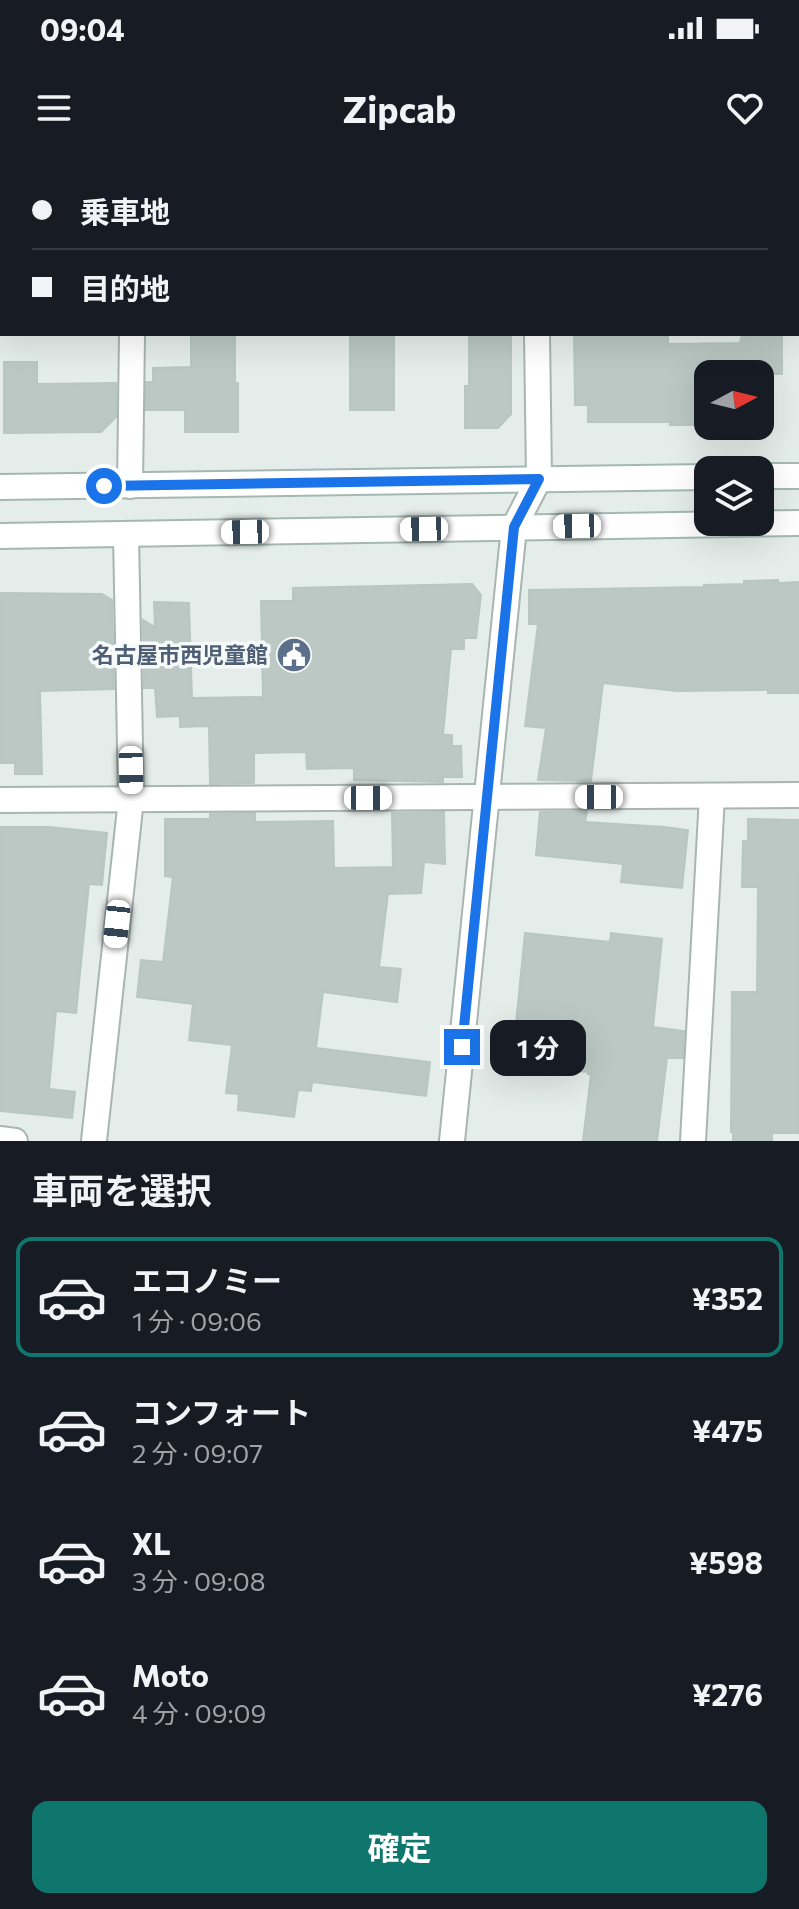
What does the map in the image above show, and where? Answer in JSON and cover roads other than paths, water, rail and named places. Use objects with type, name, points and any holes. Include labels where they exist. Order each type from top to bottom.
[{"type":"street","points":[[130,486],[132,336]]},
{"type":"street","points":[[452,1141],[514,527],[539,479],[537,336]]},
{"type":"street","points":[[774,476],[799,476]]},
{"type":"street","points":[[0,487],[694,477]]},
{"type":"street","points":[[0,536],[799,523]]},
{"type":"street","points":[[94,1141],[131,799],[126,534]]},
{"type":"street","points":[[0,800],[799,795]]},
{"type":"street","points":[[693,1141],[712,796]]},
{"type":"street","points":[[0,1139],[15,1141]]},
{"type":"place","name":"名古屋市西児童館","points":[[294,655]]}]
